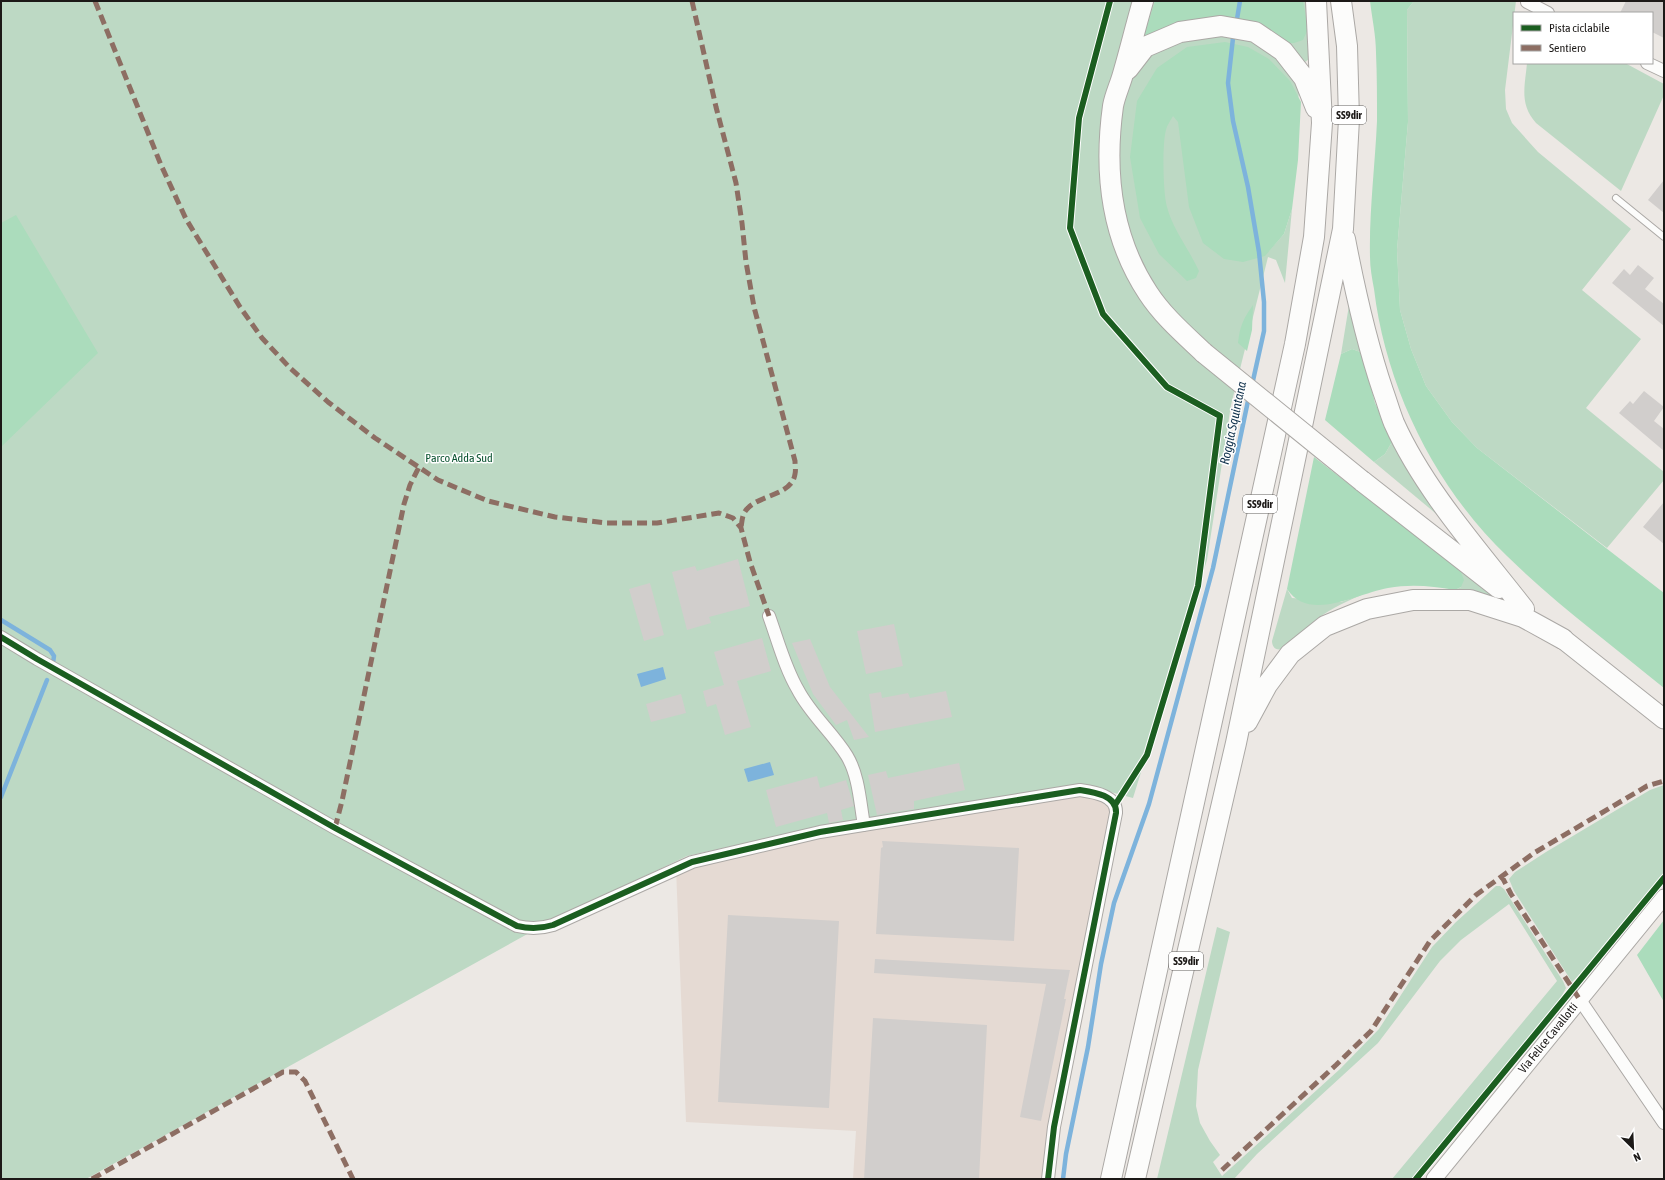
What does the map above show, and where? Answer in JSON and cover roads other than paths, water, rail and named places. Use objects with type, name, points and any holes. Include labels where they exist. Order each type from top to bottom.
[{"type":"highway","points":[[1143,1],[1114,105],[1110,142],[1110,176],[1115,216],[1128,260],[1148,294],[1175,326],[1204,353],[1563,639]]},
{"type":"highway","name":"SS9dir","points":[[1110,1179],[1295,344],[1314,237],[1322,123],[1316,1]]},
{"type":"highway","name":"SS9dir","points":[[1135,1179],[1236,743],[1343,229],[1349,119],[1347,46],[1341,1]]},
{"type":"highway","points":[[1122,76],[1145,47],[1180,32],[1221,26],[1254,32],[1283,51],[1304,78],[1322,123]]},
{"type":"highway","points":[[1343,229],[1357,301],[1372,359],[1394,423],[1422,475],[1524,609]]},
{"type":"highway","points":[[1236,743],[1266,685],[1290,654],[1325,626],[1367,609],[1413,600],[1470,600],[1524,617],[1563,639]]},
{"type":"main road","points":[[1563,639],[1664,719]]},
{"type":"street","points":[[1527,2],[1546,12]]},
{"type":"street","points":[[1649,64],[1664,71]]},
{"type":"street","points":[[769,616],[796,688],[805,703],[838,743],[848,758],[855,777],[864,825]]},
{"type":"street","points":[[1,637],[37,659],[335,828],[516,926],[529,928],[541,929],[553,926],[692,862],[820,832],[1080,790],[1096,792],[1107,797],[1115,804],[1116,813],[1054,1128],[1048,1179]]},
{"type":"street","name":"Via Felice Cavallotti","points":[[1434,1179],[1664,897]]},
{"type":"street","points":[[1580,1000],[1664,1123]]},
{"type":"lane","points":[[1616,198],[1664,237]]},
{"type":"water","points":[[663,667],[666,679],[641,687],[637,674]]},
{"type":"water","points":[[770,762],[774,775],[748,782],[744,769]]},
{"type":"waterway","name":"Roggia Squintana","points":[[1237,19],[1240,1]]},
{"type":"waterway","name":"Roggia Squintana","points":[[1233,38],[1228,83],[1233,121],[1248,187],[1259,252],[1264,302],[1264,331],[1252,385]]},
{"type":"waterway","name":"Roggia Squintana","points":[[1063,1179],[1066,1154],[1088,1047],[1101,964],[1114,903],[1149,804],[1213,568],[1249,396]]},
{"type":"waterway","points":[[1,620],[50,650],[54,656],[53,663]]},
{"type":"waterway","points":[[1,797],[47,680]]},
{"type":"park label","name":"Parco Adda Sud","points":[[459,458]]}]
